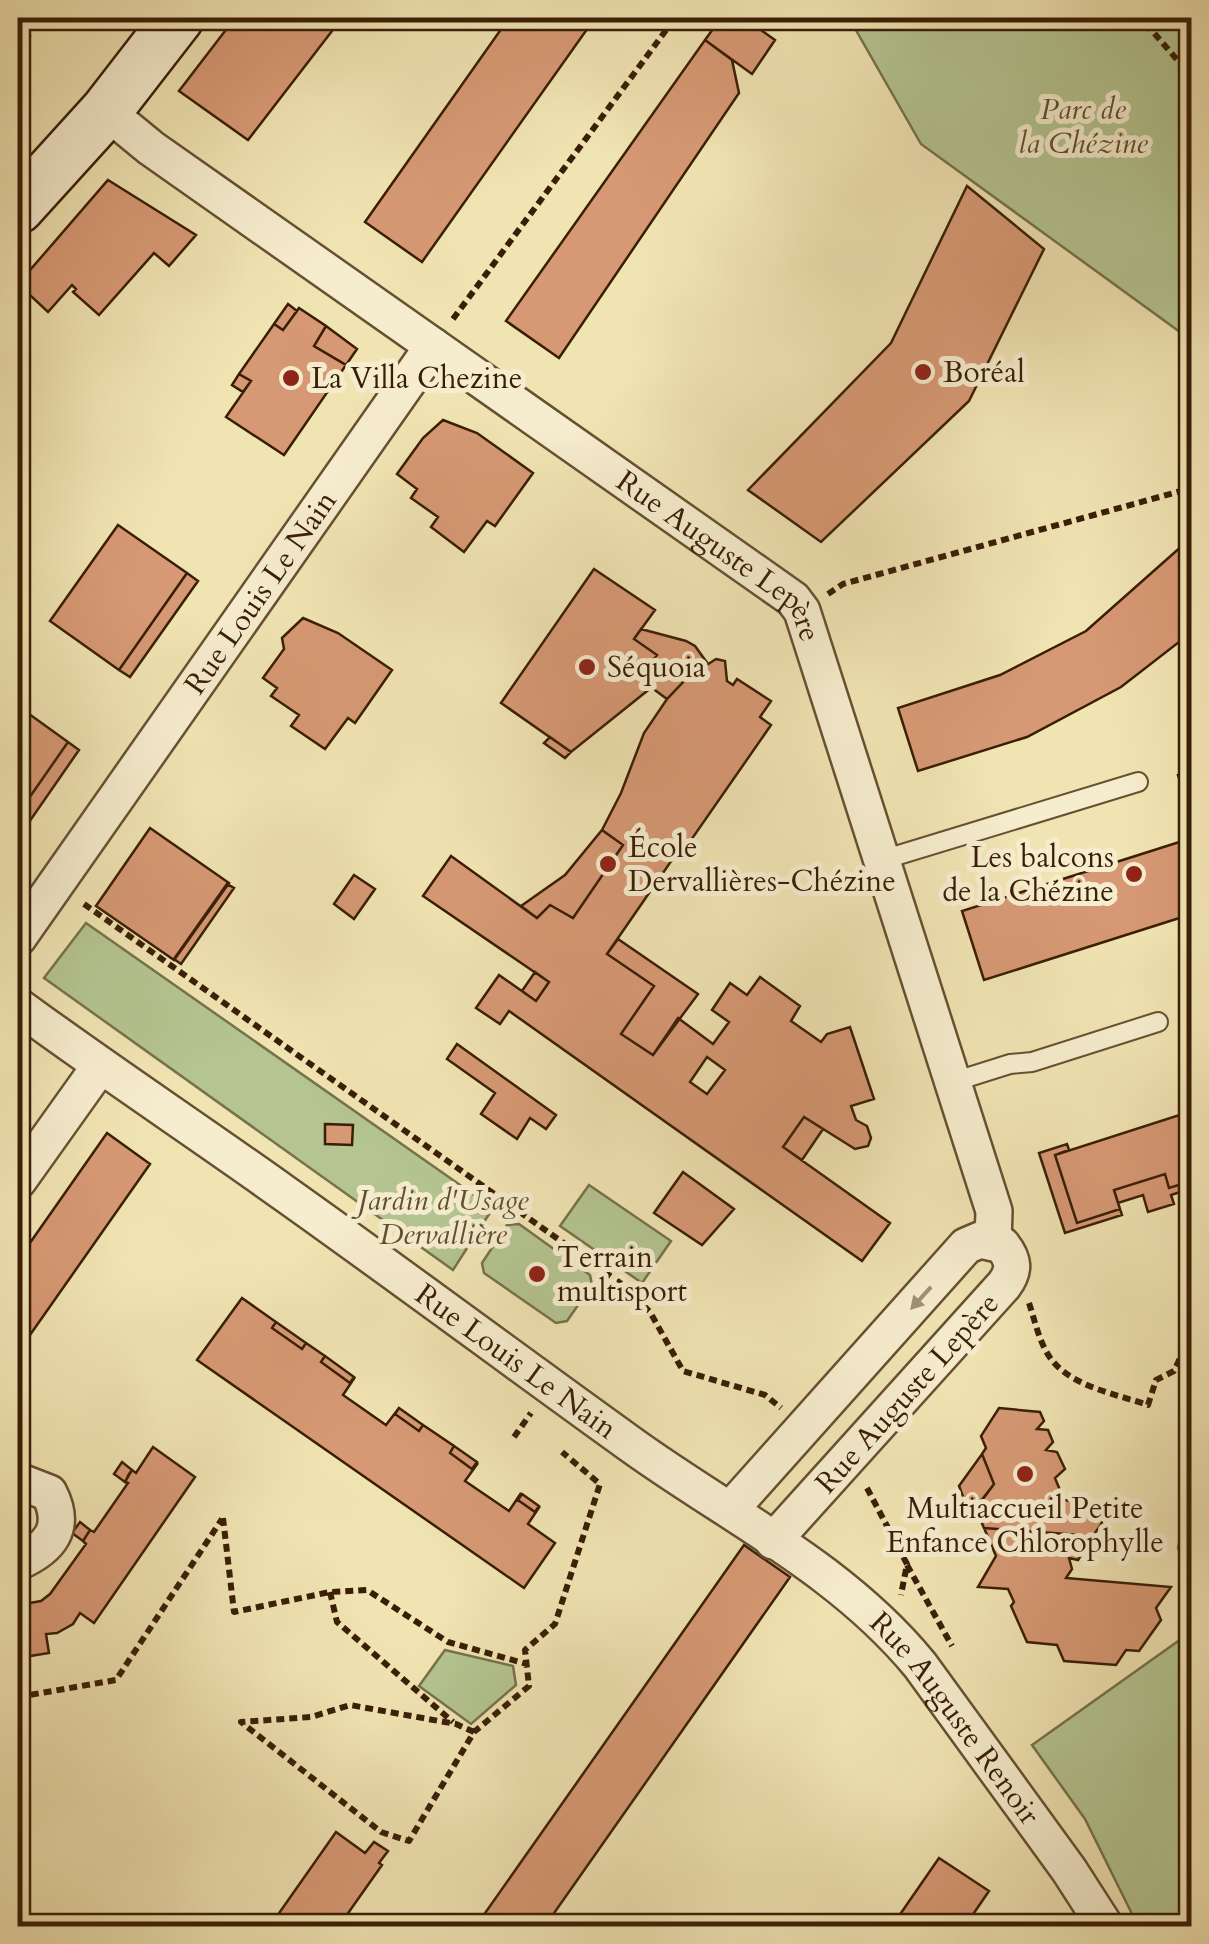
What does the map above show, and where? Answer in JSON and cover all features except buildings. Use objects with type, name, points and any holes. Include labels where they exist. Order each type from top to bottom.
[{"type":"main road","points":[[18,208],[106,110],[178,18]]},
{"type":"street","name":"Rue Auguste Lepère","points":[[106,110],[151,148],[793,599],[802,612],[1012,1274],[773,1541]]},
{"type":"street","name":"Rue Louis Le Nain","points":[[18,938],[433,346]]},
{"type":"street","name":"Rue Louis Le Nain","points":[[18,1006],[773,1541]]},
{"type":"street","points":[[18,1181],[100,1066]]},
{"type":"street","name":"Rue Auguste Lepère","points":[[731,1509],[966,1246],[980,1240],[1003,1254]]},
{"type":"street","points":[[18,1480],[49,1493],[57,1509],[57,1525],[42,1550],[18,1562]]},
{"type":"street","name":"Rue Auguste Renoir","points":[[773,1541],[859,1600],[893,1633],[1069,1870],[1106,1926]]},
{"type":"lane","points":[[882,860],[1138,782]]},
{"type":"lane","points":[[954,1082],[1158,1022]]},
{"type":"path","points":[[433,346],[675,18]]},
{"type":"path","points":[[1134,18],[1148,26],[1192,76]]},
{"type":"path","points":[[859,580],[1192,488]]},
{"type":"path","points":[[55,883],[623,1285],[650,1312],[682,1371],[765,1395],[805,1426]]},
{"type":"path","points":[[1003,1254],[1023,1284],[1047,1354],[1069,1374],[1148,1405],[1156,1380],[1174,1370],[1183,1352],[1192,1349]]},
{"type":"path","points":[[514,1437],[538,1403]]},
{"type":"path","points":[[474,1732],[456,1724],[350,1705],[312,1717],[240,1722],[381,1832],[409,1841],[474,1732],[529,1686],[525,1650],[555,1624],[600,1484],[562,1452]]},
{"type":"path","points":[[844,1463],[868,1489],[907,1564],[893,1633]]},
{"type":"path","points":[[18,1697],[116,1680],[223,1518],[234,1612],[330,1592],[367,1590],[448,1642],[526,1664]]},
{"type":"path","points":[[330,1592],[338,1622],[456,1724]]},
{"type":"green space","name":"Parc de la Chézine","points":[[849,18],[1191,18],[1191,340],[921,144]]},
{"type":"green space","name":"Jardin d'Usage Dervallière","points":[[86,923],[493,1208],[453,1270],[44,978]]},
{"type":"green space","points":[[589,1185],[671,1241],[642,1283],[560,1226]]},
{"type":"green space","name":"Terrain multisport","points":[[519,1224],[590,1275],[592,1285],[567,1321],[556,1323],[484,1273],[482,1263],[507,1225]]},
{"type":"green space","points":[[1191,1486],[1192,1575],[1178,1548]]},
{"type":"green space","points":[[1191,1632],[1191,1926],[1138,1926],[1085,1819],[1032,1745]]},
{"type":"green space","points":[[445,1650],[513,1666],[516,1685],[471,1724],[419,1686]]},
{"type":"place","name":"Boréal","points":[[923,372]]},
{"type":"place","name":"La Villa Chezine","points":[[291,378]]},
{"type":"place","name":"Séquoia","points":[[587,667]]},
{"type":"place","name":"École Dervallières-Chézine","points":[[608,864]]},
{"type":"place","name":"Les balcons de la Chézine","points":[[1134,874]]},
{"type":"place","name":"Terrain multisport","points":[[537,1274]]},
{"type":"place","name":"Multiaccueil Petite Enfance Chlorophylle","points":[[1025,1474]]}]
